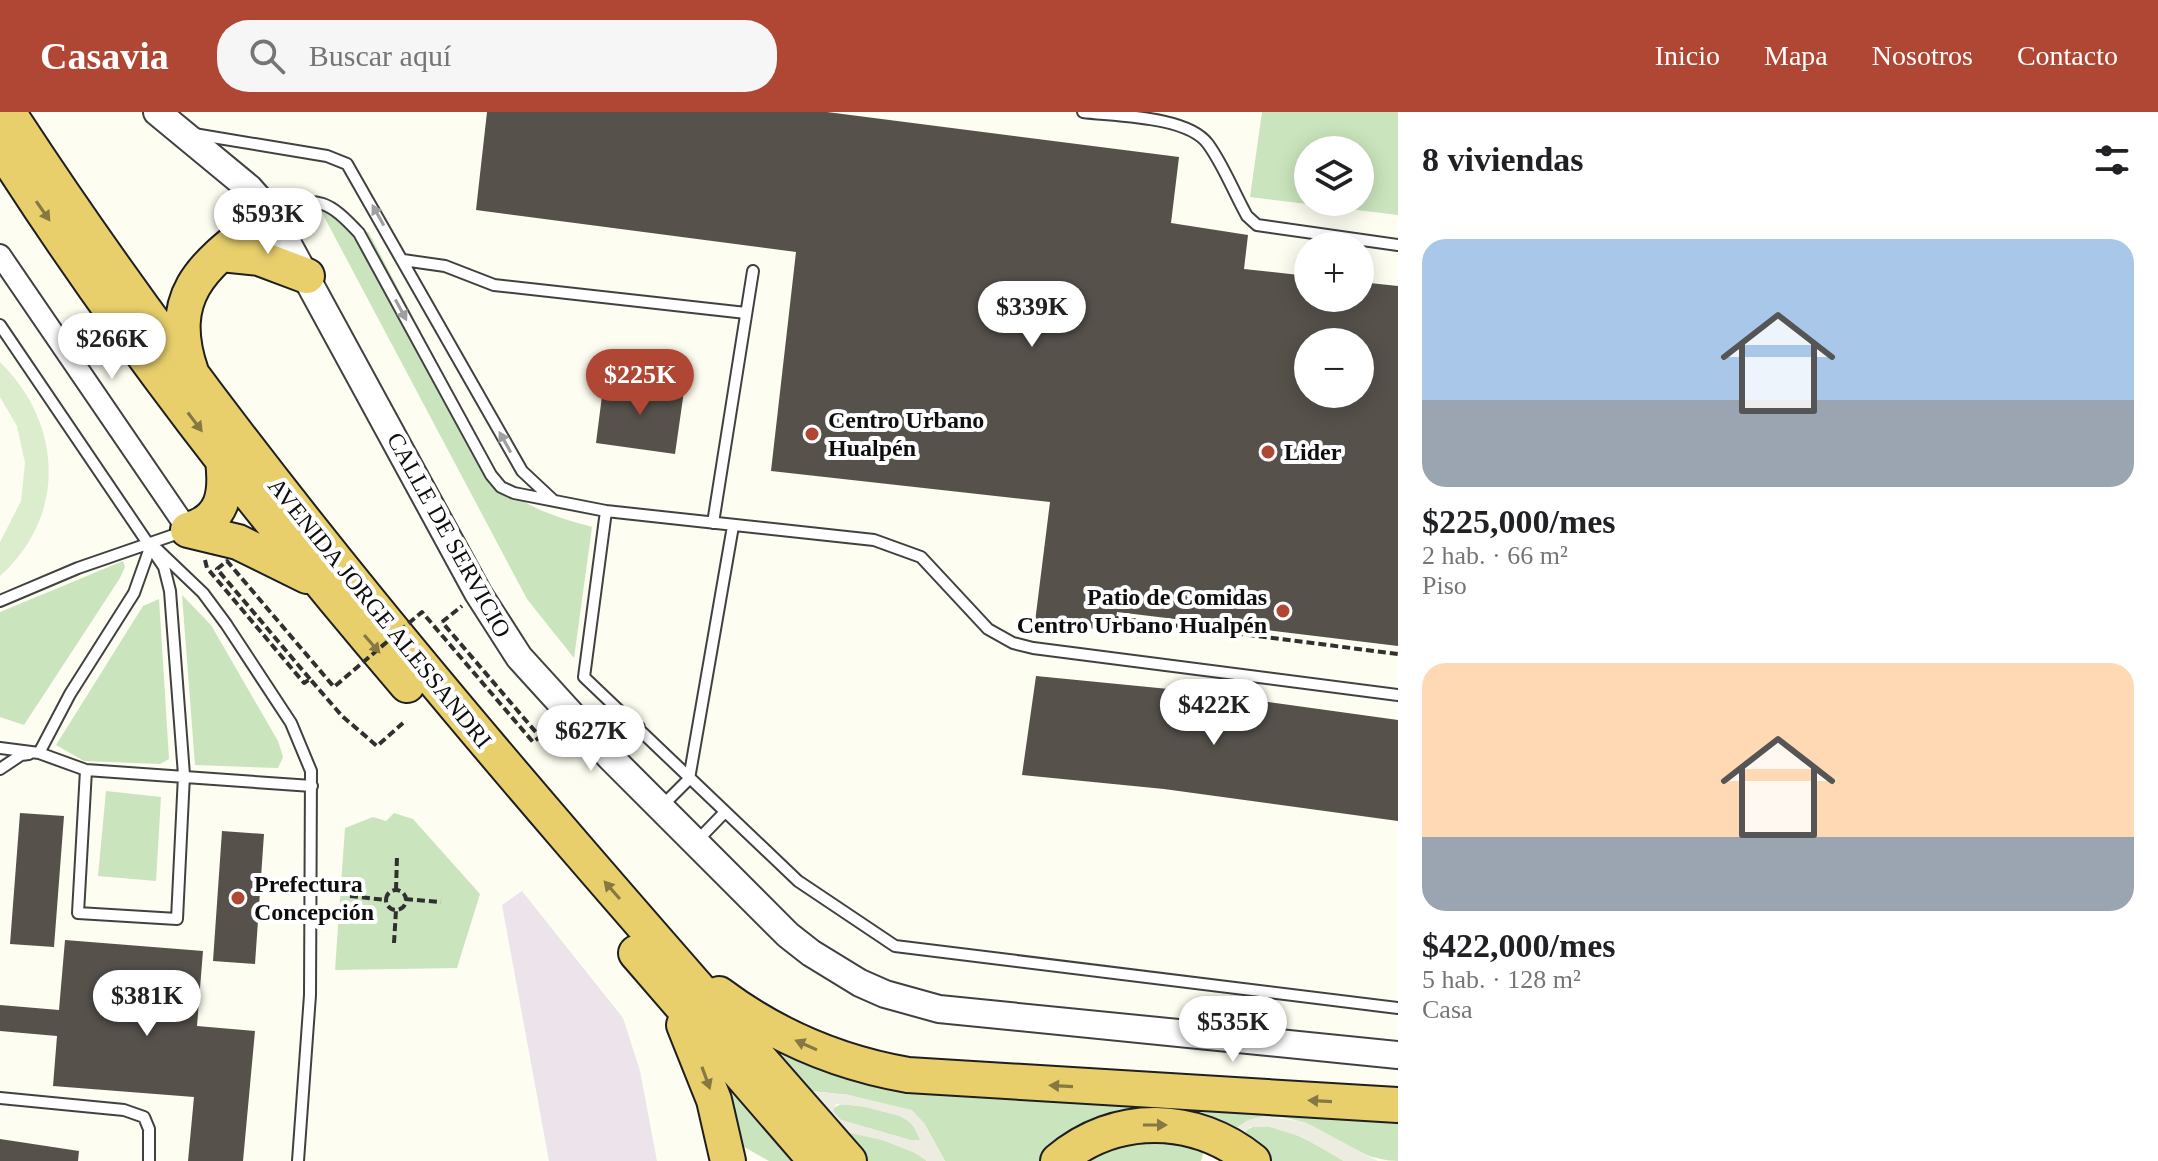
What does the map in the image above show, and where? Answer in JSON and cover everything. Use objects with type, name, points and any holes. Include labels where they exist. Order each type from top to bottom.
[{"type":"highway","name":"AVENIDA JORGE ALESSANDRI","points":[[8,112],[193,380],[816,1161]]},
{"type":"highway","name":"AVENIDA JORGE ALESSANDRI","points":[[0,146],[122,325],[321,585],[662,966],[849,1161]]},
{"type":"highway","points":[[193,380],[183,334],[187,299],[200,273],[271,213]]},
{"type":"highway","points":[[221,254],[259,258],[307,276]]},
{"type":"highway","points":[[223,460],[225,491],[221,507],[196,540],[258,550],[321,585]]},
{"type":"highway","points":[[662,966],[722,996],[767,1026],[820,1051],[878,1070],[943,1080],[1398,1105]]},
{"type":"highway","points":[[662,966],[702,1064],[722,1127],[728,1161]]},
{"type":"highway","points":[[1058,1161],[1083,1143],[1107,1132],[1154,1124],[1183,1127],[1210,1135],[1253,1161]]},
{"type":"street","name":"CALLE DE SERVICIO","points":[[170,120],[249,188],[271,213],[497,626],[519,657],[695,844],[766,915],[811,953],[860,983],[912,1003],[989,1016],[1398,1055]]},
{"type":"street","points":[[0,255],[196,540]]},
{"type":"lane","points":[[1083,112],[1171,123],[1196,131],[1209,145],[1247,216],[1257,225],[1398,245]]},
{"type":"lane","points":[[170,120],[347,164],[522,471],[554,501]]},
{"type":"lane","points":[[271,213],[301,201],[322,202],[338,210],[359,233],[491,475],[501,487],[514,493],[606,511],[874,540],[921,557],[975,618],[1013,643],[1398,695]]},
{"type":"lane","points":[[403,260],[445,266],[494,285],[746,313]]},
{"type":"lane","points":[[713,523],[753,271]]},
{"type":"lane","points":[[0,325],[164,567],[170,591],[184,775],[177,919],[78,913],[86,770]]},
{"type":"lane","points":[[606,511],[584,677],[798,881],[895,946],[1398,1008]]},
{"type":"lane","points":[[660,808],[689,779],[733,526]]},
{"type":"lane","points":[[0,601],[78,568],[151,545],[170,534],[196,540]]},
{"type":"lane","points":[[39,753],[70,694],[134,593],[151,545]]},
{"type":"lane","points":[[151,545],[203,593],[226,624],[291,723],[311,771],[310,995],[298,1161]]},
{"type":"lane","points":[[610,757],[639,727]]},
{"type":"lane","points":[[0,748],[39,753],[86,770],[312,786]]},
{"type":"lane","points":[[0,769],[21,755],[39,753]]},
{"type":"lane","points":[[695,844],[724,813]]},
{"type":"lane","points":[[0,1098],[124,1110],[144,1117],[149,1129],[149,1161]]},
{"type":"path","points":[[196,540],[207,568],[304,683],[310,679]]},
{"type":"path","points":[[403,723],[377,746],[342,716],[217,569],[227,561],[334,687],[422,612],[533,742],[540,737],[442,622]]},
{"type":"path","points":[[1116,618],[1398,654]]},
{"type":"path","points":[[396,890],[397,856]]},
{"type":"path","points":[[396,890],[402,892],[405,899],[402,907],[396,910],[390,908],[386,900],[390,891],[396,890]]},
{"type":"path","points":[[350,896],[386,900]]},
{"type":"path","points":[[405,899],[441,902]]},
{"type":"path","points":[[394,943],[396,910]]},
{"type":"shaded area","points":[[522,891],[623,1018],[640,1071],[657,1161],[549,1161],[502,905]]},
{"type":"shaded area","points":[[802,1090],[849,1095],[912,1110],[924,1123],[945,1161],[927,1161],[882,1140],[840,1131]],"holes":[[[836,1104],[861,1106],[903,1117],[913,1125],[920,1140],[910,1140],[841,1120],[833,1111]]]},
{"type":"shaded area","points":[[1263,1116],[1305,1122],[1378,1161],[1344,1161],[1302,1137],[1270,1127],[1250,1127],[1241,1138],[1230,1132],[1248,1120]]},
{"type":"green space","points":[[1262,112],[1398,112],[1398,215],[1374,212],[1374,136],[1294,136],[1294,202],[1250,197]]},
{"type":"green space","points":[[320,209],[345,216],[369,233],[500,483],[531,506],[592,527],[574,658],[527,599]]},
{"type":"green space","points":[[0,362],[21,387],[36,413],[45,441],[49,470],[46,498],[37,526],[22,552],[0,576],[0,542],[21,501],[25,463],[17,426],[0,397]]},
{"type":"green space","points":[[123,561],[125,567],[120,578],[24,725],[0,717],[0,612]]},
{"type":"green space","points":[[182,595],[211,625],[278,741],[283,757],[278,768],[195,765]]},
{"type":"green space","points":[[159,599],[169,759],[160,764],[84,761],[56,745],[143,606]]},
{"type":"green space","points":[[106,791],[161,797],[156,881],[98,876]]},
{"type":"green space","points":[[394,813],[413,819],[480,894],[457,968],[335,970],[345,828],[373,817],[386,821]]},
{"type":"green space","points":[[779,1049],[1398,1116],[1398,1161],[1376,1158],[1298,1121],[1278,1117],[1255,1120],[1230,1132],[1214,1125],[1044,1161],[945,1161],[924,1123],[849,1095],[802,1090],[777,1056]]},
{"type":"green space","points":[[712,1066],[795,1161],[769,1161],[739,1144]]},
{"type":"green space","points":[[842,1104],[900,1116],[916,1130],[920,1140],[910,1140],[841,1120],[834,1114],[833,1108]]},
{"type":"green space","points":[[1255,1126],[1290,1132],[1344,1161],[1269,1161],[1241,1138],[1246,1130]]},
{"type":"green space","points":[[840,1131],[897,1144],[927,1161],[866,1161]]},
{"type":"green space","points":[[1134,1139],[1205,1147],[1201,1161],[1078,1161]]},
{"type":"building","points":[[487,112],[827,112],[1179,157],[1171,223],[1248,235],[1244,269],[1294,274],[1294,312],[1374,312],[1374,283],[1398,286],[1398,646],[1117,612],[1114,631],[1035,622],[1050,502],[771,471],[796,252],[476,210]]},
{"type":"building","points":[[604,380],[684,391],[675,454],[596,443]]},
{"type":"building","points":[[1036,676],[1189,691],[1398,720],[1398,821],[1164,789],[1022,775]]},
{"type":"building","points":[[20,813],[64,816],[54,947],[10,944]]},
{"type":"building","name":"Prefectura Concepción","points":[[222,831],[264,834],[255,964],[213,961]]},
{"type":"building","points":[[65,940],[203,951],[197,1026],[255,1031],[243,1161],[188,1161],[194,1097],[53,1086],[57,1036],[0,1031],[0,1005],[59,1010]]},
{"type":"building","points":[[0,1139],[79,1151],[78,1161],[0,1161]]},
{"type":"place","name":"Centro Urbano Hualpén","points":[[812,434]]},
{"type":"place","name":"Lider","points":[[1268,452]]},
{"type":"place","name":"Patio de Comidas Centro Urbano Hualpén","points":[[1283,611]]},
{"type":"place","name":"Prefectura Concepción","points":[[238,898]]}]
